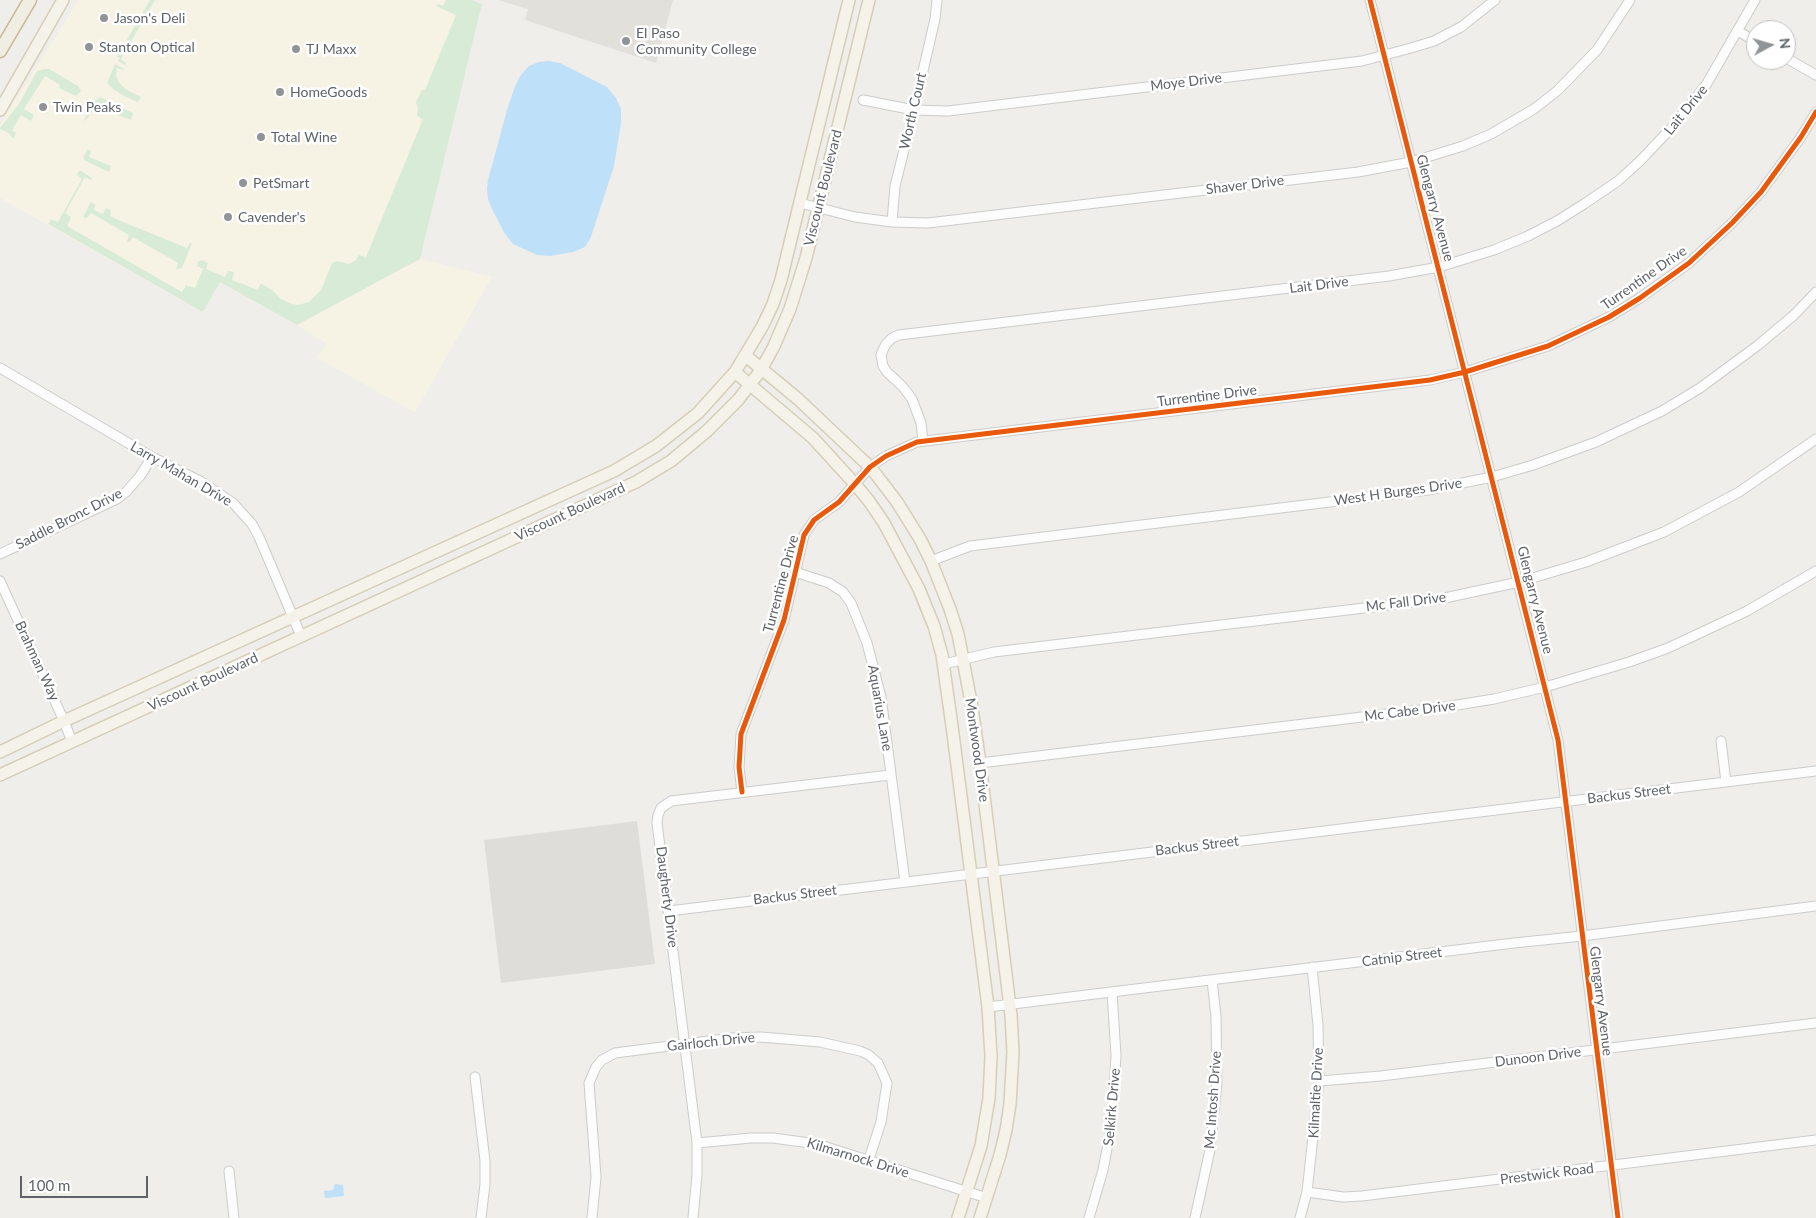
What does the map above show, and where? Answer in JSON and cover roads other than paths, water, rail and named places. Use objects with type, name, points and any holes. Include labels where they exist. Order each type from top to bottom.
[{"type":"highway","points":[[0,51],[30,0]]},
{"type":"main road","points":[[0,110],[63,0]]},
{"type":"main road","name":"Viscount Boulevard","points":[[0,752],[600,477],[642,455],[679,429],[714,397],[735,372],[746,356],[773,304],[781,280],[849,0]]},
{"type":"main road","name":"Viscount Boulevard","points":[[0,774],[608,494],[656,470],[689,447],[750,386],[774,346],[796,290],[869,0]]},
{"type":"main road","name":"Montwood Drive","points":[[746,356],[798,399],[870,467],[897,502],[931,561],[950,609],[964,660],[980,763],[1013,1052],[1010,1104],[1000,1155],[980,1218]]},
{"type":"main road","name":"Montwood Drive","points":[[735,372],[813,438],[856,484],[884,523],[919,589],[934,626],[944,664],[988,1007],[992,1056],[989,1098],[981,1146],[958,1218]]},
{"type":"main road","points":[[600,477],[608,494]]},
{"type":"main road","points":[[443,549],[452,566]]},
{"type":"street","name":"Worth Court","points":[[892,222],[895,186],[935,19],[937,0]]},
{"type":"street","name":"Glengarry Avenue","points":[[1370,0],[1558,740],[1618,1218]]},
{"type":"street","name":"Moye Drive","points":[[863,100],[914,110],[948,111],[1352,62],[1384,56],[1442,37],[1475,17],[1495,0]]},
{"type":"street","name":"Shaver Drive","points":[[800,203],[855,216],[892,222],[928,223],[1358,172],[1411,162],[1470,143],[1534,109],[1557,91],[1585,63],[1612,29],[1630,0]]},
{"type":"street","name":"Lait Drive","points":[[923,441],[921,423],[912,399],[883,366],[882,355],[886,344],[892,338],[1397,275],[1438,267],[1494,250],[1528,236],[1584,204],[1618,181],[1640,161],[1675,124],[1706,85],[1755,0]]},
{"type":"street","points":[[1738,31],[1746,36]]},
{"type":"street","points":[[1796,64],[1816,75]]},
{"type":"street","name":"Turrentine Drive","points":[[742,792],[739,767],[741,734],[781,630],[800,546],[814,520],[839,502],[870,467],[900,448],[923,441],[1397,385],[1465,372],[1515,358],[1579,332],[1609,317],[1640,298],[1689,263],[1732,223],[1761,192],[1796,144],[1816,112]]},
{"type":"street","name":"West H Burges Drive","points":[[931,561],[970,546],[1428,490],[1533,465],[1596,442],[1662,411],[1700,388],[1757,346],[1794,315],[1816,292]]},
{"type":"street","name":"Larry Mahan Drive","points":[[0,368],[223,495],[243,512],[259,537],[301,636]]},
{"type":"street","name":"Mc Fall Drive","points":[[944,664],[994,652],[1440,599],[1519,582],[1586,562],[1664,532],[1739,492],[1816,439]]},
{"type":"street","name":"Saddle Bronc Drive","points":[[0,554],[117,499],[140,476],[152,456]]},
{"type":"street","name":"Mc Cabe Drive","points":[[980,763],[1445,707],[1494,699],[1545,687],[1629,662],[1668,648],[1747,612],[1816,571]]},
{"type":"street","name":"Aquarius Lane","points":[[795,572],[835,586],[843,592],[851,602],[867,643],[876,675],[884,719],[905,882]]},
{"type":"street","name":"Brahman Way","points":[[0,581],[72,742]]},
{"type":"street","points":[[1721,741],[1726,782]]},
{"type":"street","name":"Backus Street","points":[[669,911],[1816,771]]},
{"type":"street","name":"Daugherty Drive","points":[[693,1218],[697,1175],[697,1143],[657,824],[661,808],[671,801],[890,775]]},
{"type":"street","name":"Catnip Street","points":[[988,1007],[1816,906]]},
{"type":"street","name":"Kilmaltie Drive","points":[[1300,1218],[1307,1192],[1319,1081],[1318,1025],[1312,967]]},
{"type":"street","name":"Mc Intosh Drive","points":[[1195,1218],[1210,1150],[1217,1083],[1216,1017],[1212,980]]},
{"type":"street","name":"Selkirk Drive","points":[[1089,1218],[1103,1170],[1112,1123],[1116,1054],[1112,993]]},
{"type":"street","name":"Dunoon Drive","points":[[1319,1081],[1381,1076],[1816,1023]]},
{"type":"street","name":"Gairloch Drive","points":[[592,1218],[596,1177],[589,1088],[596,1066],[602,1060],[615,1053],[732,1038],[791,1038],[843,1046],[860,1051],[869,1055],[878,1063],[887,1083],[881,1122],[869,1159]]},
{"type":"street","points":[[475,1077],[485,1161],[485,1184],[481,1218]]},
{"type":"street","name":"Kilmarnock Drive","points":[[697,1143],[751,1138],[796,1140],[869,1159],[987,1198]]},
{"type":"street","name":"Prestwick Road","points":[[1307,1192],[1334,1196],[1362,1196],[1816,1140]]},
{"type":"street","points":[[229,1171],[234,1218]]},
{"type":"water","points":[[549,61],[560,63],[607,87],[616,98],[621,109],[621,123],[614,166],[591,237],[585,247],[573,252],[550,256],[537,255],[513,244],[505,234],[492,209],[487,189],[507,110],[520,76],[529,66]]},
{"type":"water","points":[[335,1184],[343,1185],[344,1196],[325,1198],[324,1191],[333,1190]]},
{"type":"place","name":"Jason's Deli","points":[[104,18]]},
{"type":"place","name":"El Paso Community College","points":[[626,41]]},
{"type":"place","name":"Stanton Optical","points":[[89,47]]},
{"type":"place","name":"TJ Maxx","points":[[296,49]]},
{"type":"place","name":"HomeGoods","points":[[280,92]]},
{"type":"place","name":"Twin Peaks","points":[[43,107]]},
{"type":"place","name":"Total Wine","points":[[261,137]]},
{"type":"place","name":"PetSmart","points":[[243,183]]},
{"type":"place","name":"Cavender's","points":[[228,217]]}]
